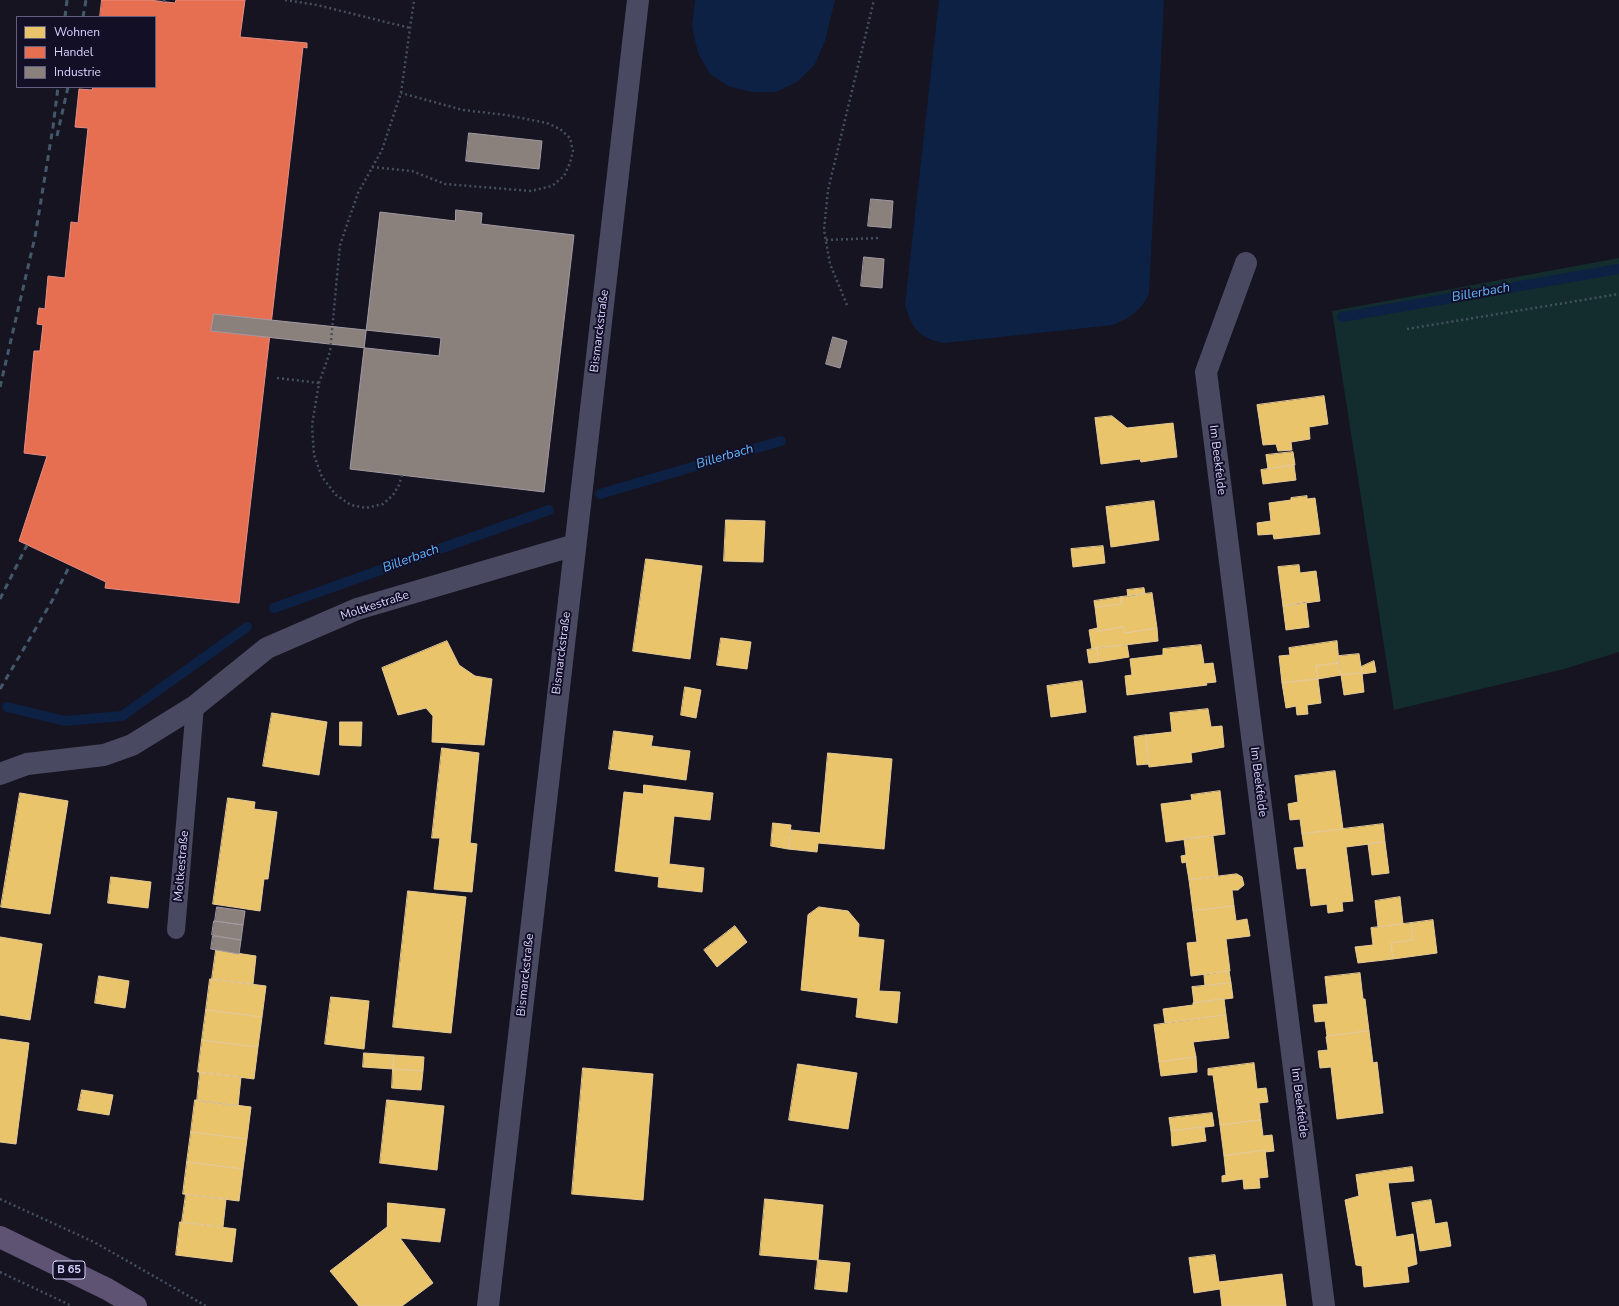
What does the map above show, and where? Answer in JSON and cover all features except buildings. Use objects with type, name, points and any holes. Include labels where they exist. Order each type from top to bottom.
[{"type":"main road","name":"B 65","points":[[0,1237],[108,1289],[136,1306]]},
{"type":"street","name":"Bismarckstraße","points":[[488,1306],[638,0]]},
{"type":"street","name":"Im Beekfelde","points":[[1246,263],[1206,372],[1324,1306]]},
{"type":"street","name":"Moltkestraße","points":[[0,774],[27,764],[104,755],[132,745],[195,706],[267,648],[357,610],[575,545]]},
{"type":"lane","name":"Moltkestraße","points":[[176,930],[195,706]]},
{"type":"path","points":[[285,0],[317,5],[410,28]]},
{"type":"path","points":[[402,475],[393,496],[383,504],[366,508],[351,505],[336,495],[322,477],[314,455],[312,425],[319,383],[330,352],[340,245],[358,192],[382,150],[401,93],[414,0]]},
{"type":"path","points":[[847,305],[830,264],[824,230],[828,190],[874,0]]},
{"type":"path","points":[[372,167],[412,172],[445,184],[531,191],[552,186],[564,176],[570,163],[573,151],[570,138],[560,129],[547,123],[506,115],[462,110],[401,93]]},
{"type":"path","points":[[826,240],[879,238]]},
{"type":"path","points":[[1407,329],[1619,294]]},
{"type":"path","points":[[277,378],[319,383]]},
{"type":"path","points":[[0,1199],[94,1242],[206,1306]]},
{"type":"path","points":[[0,1272],[72,1306]]},
{"type":"green space","points":[[1619,258],[1619,652],[1564,669],[1394,710],[1332,311]]},
{"type":"water","points":[[695,0],[835,0],[825,41],[815,64],[797,82],[776,92],[751,92],[728,86],[710,74],[698,53],[692,27]]},
{"type":"water","points":[[939,0],[1164,0],[1149,293],[1143,304],[1135,313],[1113,325],[944,343],[928,338],[914,326],[905,305]]},
{"type":"waterway","name":"Billerbach","points":[[1342,317],[1619,269]]},
{"type":"waterway","name":"Billerbach","points":[[600,494],[781,441]]},
{"type":"waterway","name":"Billerbach","points":[[274,608],[549,510]]},
{"type":"waterway","name":"Billerbach","points":[[7,707],[65,721],[122,716],[247,627]]},
{"type":"railway","points":[[65,16],[67,0]]},
{"type":"railway","points":[[83,16],[86,0]]},
{"type":"railway","points":[[0,387],[35,237],[58,88]]},
{"type":"railway","points":[[57,136],[68,88]]},
{"type":"railway","points":[[0,599],[27,545]]},
{"type":"railway","points":[[0,689],[52,601],[70,565]]}]
